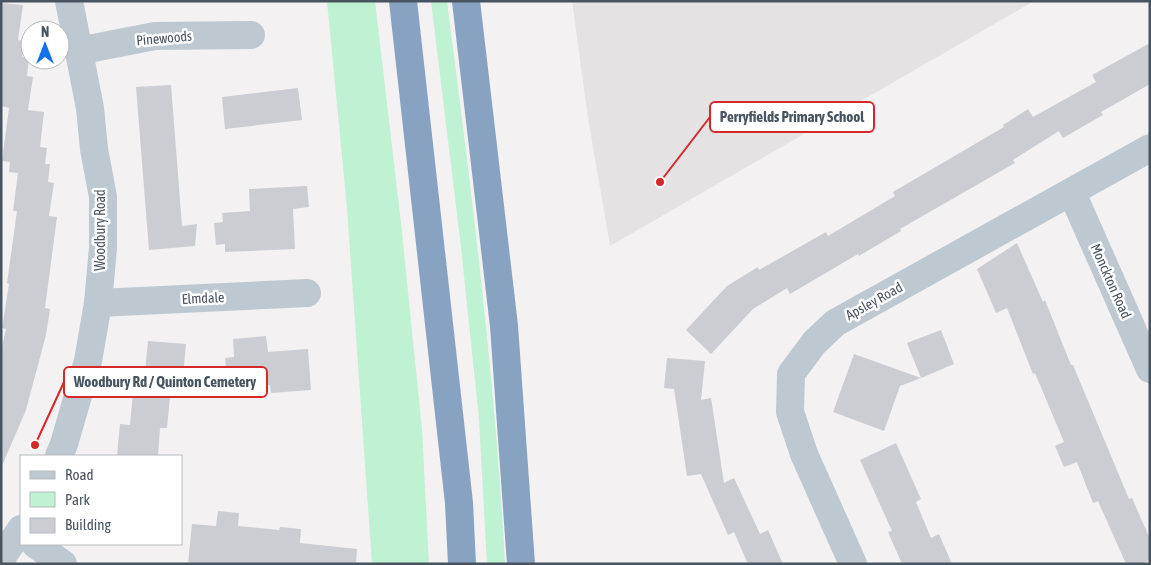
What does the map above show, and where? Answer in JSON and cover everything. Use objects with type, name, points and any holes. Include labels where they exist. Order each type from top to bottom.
[{"type":"highway","points":[[403,1],[459,503],[462,564]]},
{"type":"highway","points":[[466,1],[504,326],[522,564]]},
{"type":"street","name":"Woodbury Road","points":[[58,455],[64,444],[88,360],[98,303],[104,248],[103,197],[94,148],[90,108],[69,1]]},
{"type":"street","name":"Pinewoods","points":[[78,51],[155,36],[251,35]]},
{"type":"street","name":"Apsley Road","points":[[853,564],[804,454],[790,412],[791,374],[814,343],[835,323],[1150,148]]},
{"type":"street","name":"Monckton Road","points":[[1072,193],[1150,369]]},
{"type":"street","name":"Elmdale","points":[[98,303],[308,293]]},
{"type":"street","points":[[1,559],[20,539]]},
{"type":"street","points":[[37,545],[63,564]]},
{"type":"shaded area","points":[[572,1],[1034,1],[610,246],[588,118]]},
{"type":"green space","points":[[327,1],[375,1],[401,223],[422,429],[429,564],[372,564],[347,208]]},
{"type":"green space","points":[[431,1],[447,1],[489,352],[505,564],[487,564],[479,419],[461,247]]},
{"type":"building","points":[[1,3],[23,5],[18,40],[20,40],[20,70],[28,70],[27,76],[33,77],[28,110],[44,112],[40,147],[47,148],[45,164],[50,164],[48,182],[54,183],[49,216],[57,217],[45,308],[50,309],[46,335],[26,410],[1,468],[1,351],[6,329],[2,328],[17,211],[13,211],[18,173],[9,172],[10,162],[2,161],[9,108],[1,106]]},
{"type":"building","points":[[1150,43],[1150,84],[1101,112],[1103,115],[1063,138],[1059,131],[1013,160],[1015,163],[900,229],[901,231],[859,256],[858,254],[790,294],[787,288],[753,309],[711,354],[686,330],[727,286],[758,267],[759,270],[826,232],[828,236],[895,196],[893,192],[1004,127],[1003,125],[1028,109],[1033,117],[1096,82],[1092,75]]},
{"type":"building","points":[[171,85],[182,226],[197,224],[195,246],[149,250],[136,87]]},
{"type":"building","points":[[298,88],[302,120],[225,129],[222,97]]},
{"type":"building","points":[[307,186],[309,207],[293,209],[295,249],[225,252],[225,244],[216,245],[214,223],[223,222],[222,213],[250,211],[249,189]]},
{"type":"building","points":[[1017,243],[1043,302],[1045,300],[1129,499],[1132,498],[1150,539],[1150,560],[1142,564],[1126,564],[1098,501],[1093,503],[1077,462],[1064,467],[1055,446],[1064,442],[1035,373],[1033,374],[1007,308],[996,313],[977,269]]},
{"type":"building","points":[[941,330],[954,364],[921,378],[907,343]]},
{"type":"building","points":[[266,336],[268,352],[308,349],[311,390],[271,393],[270,385],[242,387],[241,378],[227,379],[225,358],[234,357],[233,339]]},
{"type":"building","points":[[148,341],[186,344],[182,387],[171,386],[167,428],[160,428],[158,455],[117,455],[120,424],[130,425],[134,382],[144,383]]},
{"type":"building","points":[[854,354],[921,378],[900,386],[884,431],[833,412]]},
{"type":"building","points":[[667,358],[705,361],[701,400],[711,398],[724,483],[734,478],[760,534],[768,530],[783,564],[748,564],[734,532],[728,535],[701,474],[687,476],[674,389],[664,388]]},
{"type":"building","points":[[896,443],[921,499],[916,502],[931,538],[939,534],[952,564],[902,564],[888,532],[892,531],[860,460]]},
{"type":"building","points":[[218,511],[239,513],[238,526],[279,530],[280,527],[301,529],[300,543],[357,549],[356,564],[188,564],[192,524],[216,526]]},
{"type":"place","name":"Perryfields Primary School","points":[[660,182]]},
{"type":"place","name":"Woodbury Rd / Quinton Cemetery","points":[[35,445]]}]
